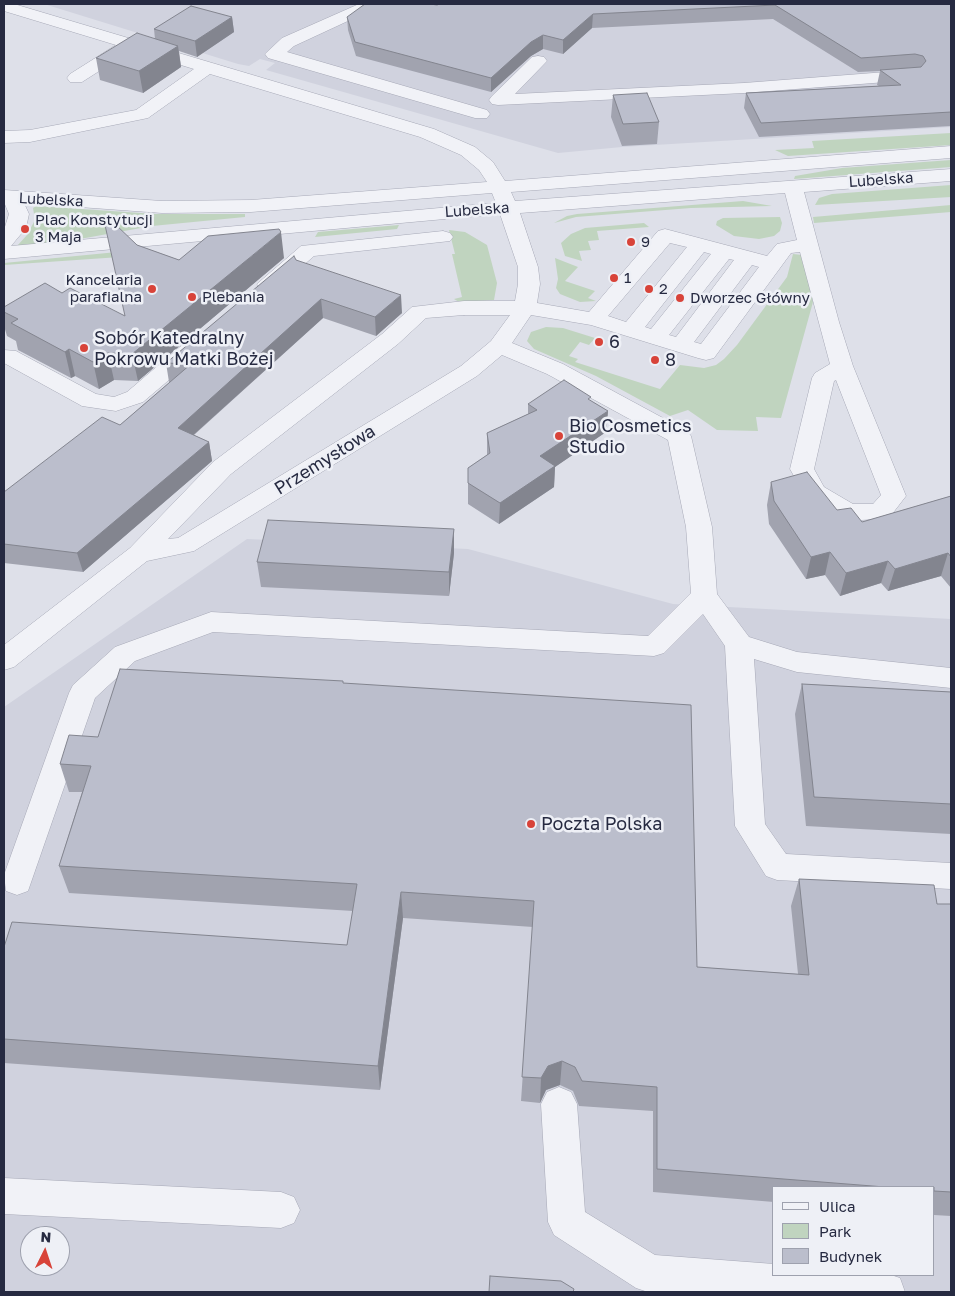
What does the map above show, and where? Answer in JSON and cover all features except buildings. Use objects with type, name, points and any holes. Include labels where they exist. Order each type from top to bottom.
[{"type":"street","points":[[7,8],[33,4]]},
{"type":"street","points":[[372,4],[288,42],[274,54],[481,114]]},
{"type":"street","name":"Lubelska","points":[[7,8],[208,67],[448,141],[481,161],[499,186]]},
{"type":"street","points":[[76,78],[130,44]]},
{"type":"street","points":[[448,141],[498,100],[538,62]]},
{"type":"street","points":[[4,138],[30,136],[142,114],[208,67]]},
{"type":"street","points":[[498,100],[734,88],[912,75]]},
{"type":"street","name":"Lubelska","points":[[8,196],[207,208],[251,206],[951,152]]},
{"type":"street","name":"Lubelska","points":[[4,253],[508,207],[951,175]]},
{"type":"street","name":"Przemysłowa","points":[[4,660],[139,554],[185,545],[469,371],[499,346],[525,308],[529,284],[528,267],[520,238],[499,186]]},
{"type":"street","points":[[793,186],[828,322],[842,366],[894,496],[880,512],[848,513],[815,492],[802,469],[823,378],[842,366]]},
{"type":"street","name":"Lubelska","points":[[4,242],[16,228],[19,214],[8,196]]},
{"type":"street","points":[[303,225],[308,250]]},
{"type":"street","points":[[594,319],[665,235],[771,264]]},
{"type":"street","points":[[255,295],[308,250],[443,237]]},
{"type":"street","points":[[630,330],[700,244]]},
{"type":"street","points":[[139,554],[222,468],[390,339],[420,312],[464,308],[525,308],[594,319],[706,353],[784,248],[808,244]]},
{"type":"street","points":[[656,338],[724,251]]},
{"type":"street","points":[[681,345],[747,258]]},
{"type":"street","points":[[8,356],[90,401],[116,404],[135,397],[210,333]]},
{"type":"street","points":[[499,346],[555,368],[679,436],[699,527],[704,596],[738,644],[750,826],[777,867],[951,876]]},
{"type":"street","points":[[17,882],[83,693],[124,654],[212,622],[654,646],[704,596]]},
{"type":"street","points":[[738,644],[797,662],[951,678]]},
{"type":"street","points":[[559,1104],[568,1222],[650,1274],[687,1284],[886,1292]]},
{"type":"street","points":[[4,1196],[281,1210]]},
{"type":"shaded area","points":[[44,4],[951,4],[951,127],[622,147],[558,153],[266,70],[275,63],[260,59],[249,66],[238,64]]},
{"type":"shaded area","points":[[247,539],[468,549],[673,604],[951,619],[951,1292],[4,1292],[4,707]]},
{"type":"green space","points":[[951,133],[951,145],[788,156],[775,150],[814,148],[812,141]]},
{"type":"green space","points":[[951,160],[951,167],[794,179],[795,176],[842,168]]},
{"type":"green space","points":[[951,185],[951,197],[815,205],[819,198],[832,194]]},
{"type":"green space","points":[[743,201],[772,206],[691,208],[576,217],[554,223],[567,216],[577,214]]},
{"type":"green space","points":[[951,205],[951,212],[814,223],[813,217]]},
{"type":"green space","points":[[36,206],[156,214],[245,214],[245,217],[152,226],[63,242],[17,246],[27,235],[35,220],[33,208]]},
{"type":"green space","points":[[780,217],[782,223],[780,231],[774,236],[759,239],[734,236],[716,225],[717,221],[723,218]]},
{"type":"green space","points":[[644,223],[649,227],[597,231],[599,240],[588,241],[591,250],[579,251],[582,261],[565,256],[561,243],[571,234],[585,228]]},
{"type":"green space","points":[[399,225],[397,229],[315,237],[318,232]]},
{"type":"green space","points":[[449,230],[465,232],[487,245],[497,283],[494,300],[459,302],[454,299],[462,297],[452,254],[455,254]]},
{"type":"green space","points":[[148,249],[149,255],[4,265],[4,263]]},
{"type":"green space","points":[[793,254],[802,255],[813,302],[781,418],[756,417],[758,431],[717,430],[688,410],[670,416],[596,376],[534,349],[527,341],[531,332],[546,327],[563,328],[595,338],[589,345],[580,342],[569,356],[578,359],[575,362],[660,389],[680,365],[704,368],[716,365],[724,359],[737,345],[787,277]]},
{"type":"green space","points":[[555,258],[578,267],[565,281],[595,291],[588,298],[596,301],[580,302],[560,294],[556,288],[558,279]]},
{"type":"place","name":"Plac Konstytucji 3 Maja","points":[[25,229]]},
{"type":"place","name":"9","points":[[631,242]]},
{"type":"place","name":"1","points":[[614,278]]},
{"type":"place","name":"Kancelaria parafialna","points":[[152,289]]},
{"type":"place","name":"2","points":[[649,289]]},
{"type":"place","name":"Plebania","points":[[192,297]]},
{"type":"place","name":"Dworzec Główny","points":[[680,298]]},
{"type":"place","name":"6","points":[[599,342]]},
{"type":"place","name":"Sobór Katedralny Pokrowu Matki Bożej","points":[[84,348]]},
{"type":"place","name":"8","points":[[655,360]]},
{"type":"place","name":"Bio Cosmetics Studio","points":[[559,436]]},
{"type":"place","name":"Poczta Polska","points":[[531,824]]}]
